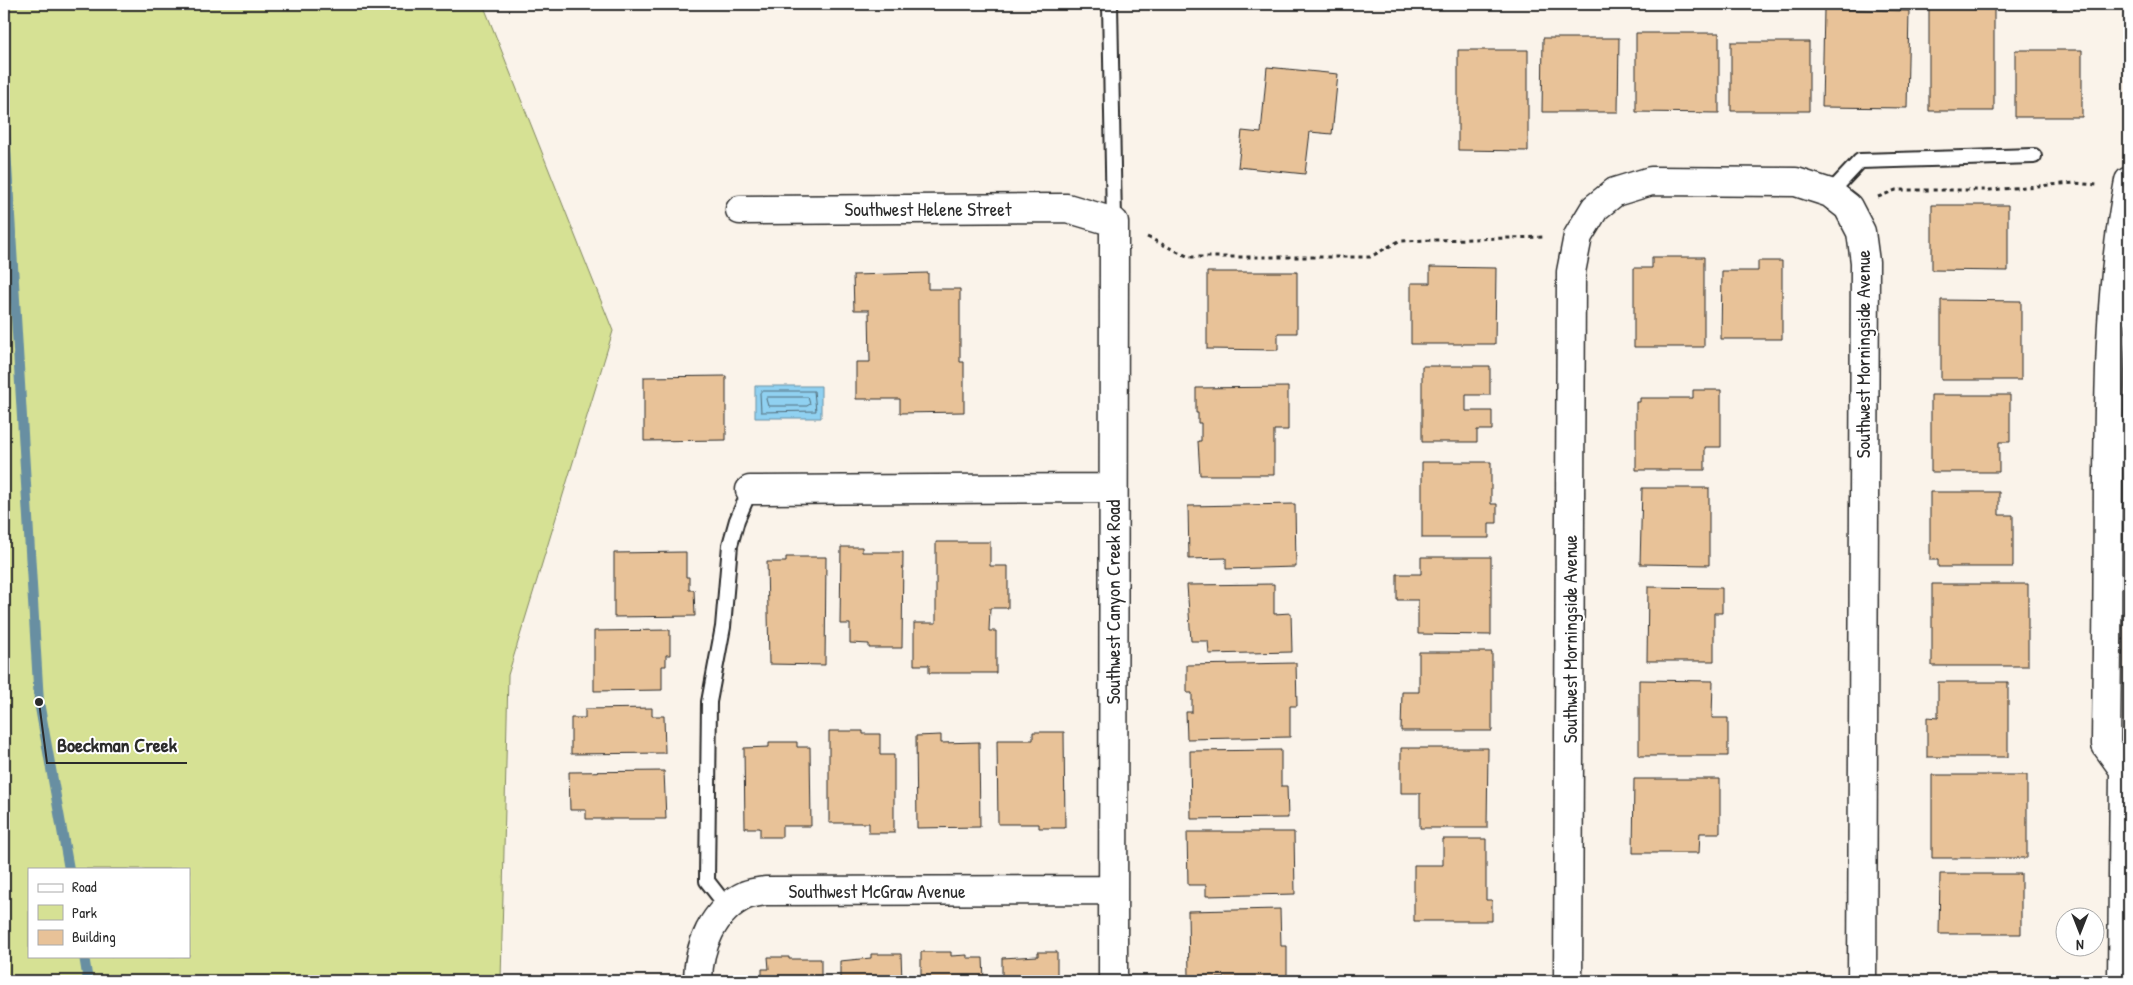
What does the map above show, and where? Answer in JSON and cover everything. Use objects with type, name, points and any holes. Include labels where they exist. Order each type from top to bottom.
[{"type":"street","name":"Southwest Morningside Avenue","points":[[1568,981],[1571,272],[1578,236],[1595,208],[1615,192],[1650,180],[1796,182],[1839,200],[1861,232],[1865,262],[1862,981]]},
{"type":"street","points":[[2122,981],[2126,766],[2106,745],[2111,327],[2118,245],[2128,186]]},
{"type":"street","name":"Southwest Helene Street","points":[[740,210],[1067,208],[1114,222]]},
{"type":"street","name":"Southwest Canyon Creek Road","points":[[1113,981],[1112,488],[1114,222]]},
{"type":"street","points":[[750,490],[1112,488]]},
{"type":"street","name":"Southwest McGraw Avenue","points":[[698,981],[700,954],[704,940],[712,928],[728,908],[747,895],[765,891],[1113,890]]},
{"type":"lane","points":[[1110,4],[1114,222]]},
{"type":"lane","points":[[1839,200],[1860,161],[2034,156]]},
{"type":"lane","points":[[728,908],[708,881],[709,702],[724,627],[730,545],[737,520],[750,490]]},
{"type":"path","points":[[1839,200],[1896,190],[1990,190],[2074,183],[2128,186]]},
{"type":"path","points":[[1114,222],[1189,257],[1370,257],[1399,241],[1578,236]]},
{"type":"green space","points":[[4,4],[483,4],[613,331],[508,675],[501,981],[4,981]]},
{"type":"water","points":[[755,386],[821,386],[821,418],[755,418]]},
{"type":"building","points":[[1929,7],[1994,7],[1994,111],[1929,111]]},
{"type":"building","points":[[1824,9],[1909,11],[1907,108],[1822,107]]},
{"type":"building","points":[[1636,33],[1719,33],[1719,113],[1636,112]]},
{"type":"building","points":[[1543,38],[1619,38],[1618,112],[1542,112]]},
{"type":"building","points":[[1731,42],[1809,42],[1809,111],[1731,111]]},
{"type":"building","points":[[1458,50],[1528,50],[1528,151],[1458,150]]},
{"type":"building","points":[[2015,50],[2082,50],[2082,117],[2015,117]]},
{"type":"building","points":[[1267,67],[1338,74],[1332,134],[1310,132],[1305,174],[1238,167],[1242,131],[1261,133]]},
{"type":"building","points":[[1932,205],[2008,205],[2008,271],[1932,270]]},
{"type":"building","points":[[1652,257],[1704,257],[1704,347],[1634,347],[1634,268],[1652,268]]},
{"type":"building","points":[[1758,261],[1782,261],[1782,339],[1721,339],[1722,271],[1758,271]]},
{"type":"building","points":[[1430,267],[1496,268],[1495,344],[1411,344],[1411,283],[1430,283]]},
{"type":"building","points":[[1207,272],[1297,272],[1297,333],[1278,333],[1278,350],[1207,349]]},
{"type":"building","points":[[928,273],[928,289],[960,289],[960,362],[964,362],[964,412],[900,413],[900,399],[856,399],[856,362],[870,362],[869,310],[854,310],[853,275]]},
{"type":"building","points":[[1941,300],[2021,301],[2021,380],[1941,380]]},
{"type":"building","points":[[1422,366],[1490,366],[1490,395],[1466,395],[1466,411],[1492,411],[1492,430],[1477,430],[1477,442],[1422,442]]},
{"type":"building","points":[[726,376],[726,440],[644,441],[644,377]]},
{"type":"building","points":[[1288,387],[1288,430],[1274,430],[1274,475],[1200,475],[1198,441],[1201,441],[1201,423],[1198,423],[1198,413],[1196,413],[1196,388]]},
{"type":"building","points":[[1693,390],[1721,390],[1721,447],[1705,447],[1705,470],[1636,470],[1636,402],[1640,402],[1640,398],[1693,398]]},
{"type":"building","points":[[1931,395],[2010,395],[2010,442],[1999,442],[1999,472],[1931,472]]},
{"type":"building","points":[[1422,462],[1491,462],[1491,504],[1497,504],[1497,523],[1489,523],[1489,538],[1422,538]]},
{"type":"building","points":[[1642,488],[1709,488],[1709,565],[1640,564]]},
{"type":"building","points":[[1930,492],[1999,492],[1999,515],[2013,515],[2013,567],[1938,567],[1938,560],[1930,560]]},
{"type":"building","points":[[1295,504],[1296,567],[1226,569],[1226,558],[1189,559],[1188,506]]},
{"type":"building","points":[[936,542],[990,542],[990,566],[1008,566],[1008,608],[990,608],[989,631],[996,631],[996,673],[929,673],[929,665],[914,665],[914,623],[936,623]]},
{"type":"building","points":[[841,547],[862,547],[862,552],[903,552],[902,648],[869,648],[869,644],[850,643],[850,624],[840,624]]},
{"type":"building","points":[[686,552],[686,577],[689,577],[689,590],[694,590],[695,616],[614,617],[614,553]]},
{"type":"building","points":[[786,557],[826,557],[825,665],[769,664],[767,562],[786,562]]},
{"type":"building","points":[[1421,557],[1491,557],[1491,635],[1418,634],[1418,600],[1397,600],[1397,574],[1421,574]]},
{"type":"building","points":[[1274,584],[1274,614],[1291,613],[1292,652],[1209,654],[1208,641],[1191,641],[1187,585]]},
{"type":"building","points":[[1932,584],[2028,584],[2028,666],[1932,666]]},
{"type":"building","points":[[1648,587],[1722,588],[1722,613],[1714,613],[1714,661],[1647,661]]},
{"type":"building","points":[[670,630],[670,655],[666,655],[666,666],[662,666],[662,690],[594,691],[594,631]]},
{"type":"building","points":[[1419,652],[1492,652],[1492,731],[1401,731],[1402,692],[1419,692]]},
{"type":"building","points":[[1296,663],[1297,706],[1290,706],[1290,737],[1187,739],[1186,712],[1192,712],[1192,693],[1187,693],[1187,665]]},
{"type":"building","points":[[1639,680],[1713,681],[1712,718],[1728,718],[1728,756],[1639,756]]},
{"type":"building","points":[[1938,682],[2008,682],[2008,757],[1927,757],[1927,717],[1938,718]]},
{"type":"building","points":[[652,708],[652,716],[664,716],[665,753],[571,754],[571,718],[585,718],[585,709]]},
{"type":"building","points":[[829,731],[863,731],[863,734],[880,734],[880,755],[894,755],[894,833],[869,833],[869,823],[829,823]]},
{"type":"building","points":[[1033,732],[1064,732],[1065,828],[1039,828],[1039,824],[998,824],[997,740],[1033,740]]},
{"type":"building","points":[[941,735],[941,743],[979,742],[980,827],[917,828],[916,736]]},
{"type":"building","points":[[769,742],[797,742],[797,747],[810,747],[811,826],[782,826],[782,837],[760,837],[760,828],[745,828],[744,748],[769,747]]},
{"type":"building","points":[[1401,748],[1488,748],[1487,828],[1420,828],[1420,793],[1401,793]]},
{"type":"building","points":[[1281,750],[1281,786],[1287,786],[1288,818],[1191,819],[1190,751]]},
{"type":"building","points":[[664,771],[666,819],[586,819],[586,810],[570,810],[569,772]]},
{"type":"building","points":[[1932,775],[2027,775],[2027,858],[1932,858]]},
{"type":"building","points":[[1634,779],[1720,779],[1720,833],[1700,833],[1699,853],[1633,853]]},
{"type":"building","points":[[1187,832],[1294,832],[1295,894],[1206,896],[1206,885],[1188,885]]},
{"type":"building","points":[[1443,839],[1486,839],[1486,900],[1492,900],[1492,921],[1414,921],[1414,865],[1443,865]]},
{"type":"building","points":[[1940,874],[2021,874],[2021,934],[1939,934]]},
{"type":"building","points":[[1280,909],[1281,946],[1287,946],[1287,977],[1189,978],[1188,911]]},
{"type":"building","points":[[921,952],[951,952],[951,956],[967,955],[967,958],[983,958],[984,981],[921,981]]},
{"type":"building","points":[[1038,952],[1057,952],[1057,981],[1002,981],[1002,958],[1038,956]]},
{"type":"building","points":[[871,954],[901,954],[902,981],[840,981],[840,961],[871,958]]},
{"type":"building","points":[[768,957],[821,959],[821,981],[762,981],[762,969],[769,969]]},
{"type":"waterway","points":[[4,115],[39,702],[69,868]]},
{"type":"waterway","points":[[84,958],[88,981]]},
{"type":"place","name":"Boeckman Creek","points":[[39,702]]}]
